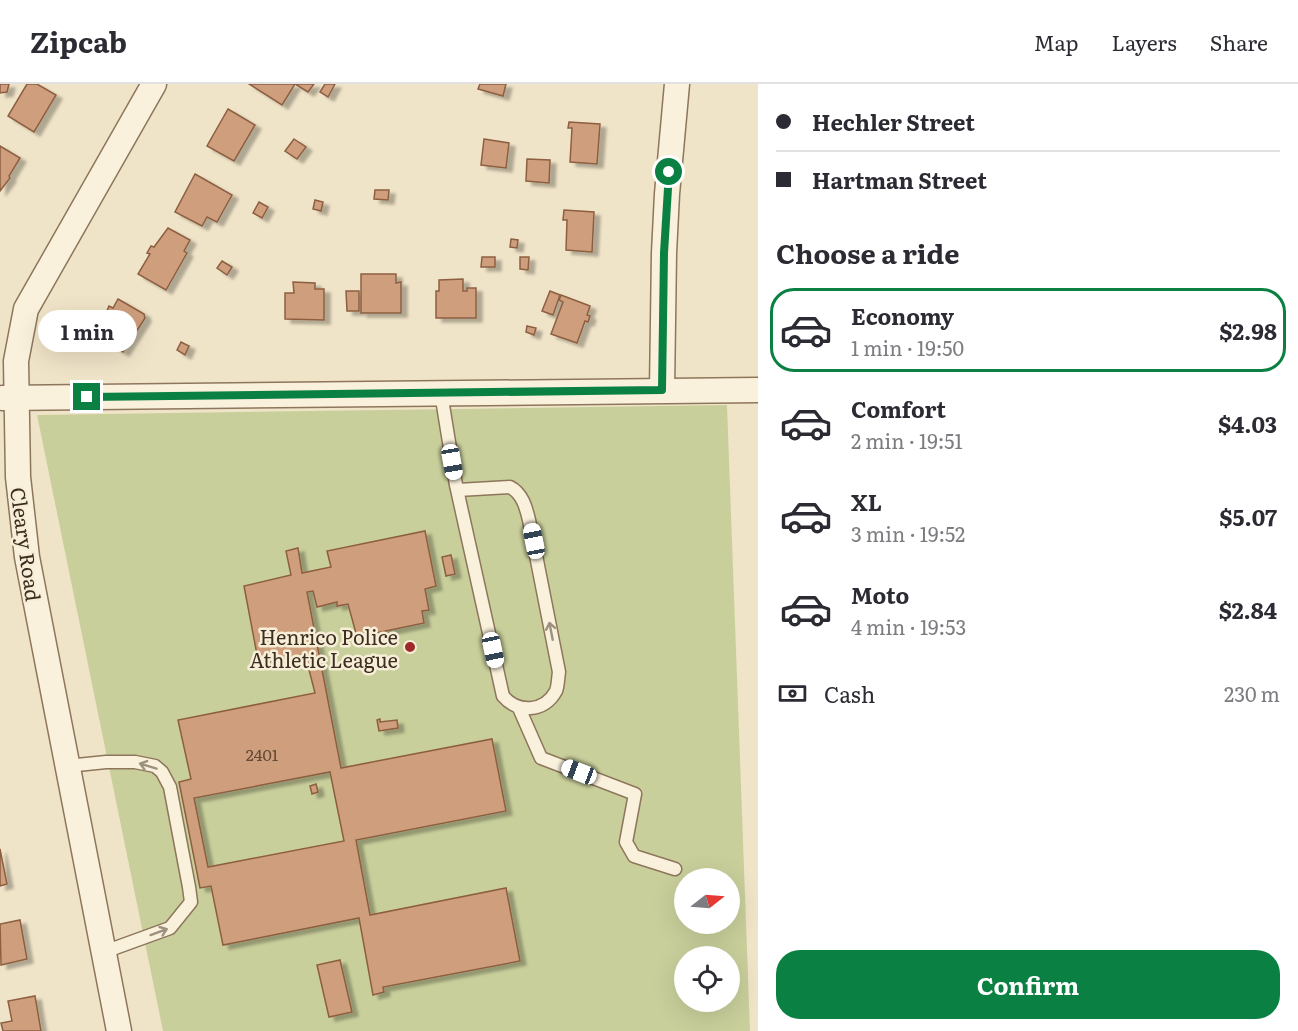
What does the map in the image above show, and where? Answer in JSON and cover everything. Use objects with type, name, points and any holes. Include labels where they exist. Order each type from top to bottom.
[{"type":"street","name":"Cleary Road","points":[[119,1031],[27,557],[8,398],[26,309],[154,84]]},
{"type":"street","points":[[662,390],[664,253],[677,84]]},
{"type":"street","points":[[8,398],[758,390]]},
{"type":"lane","points":[[441,393],[458,490],[503,696],[510,704],[529,709],[552,697],[557,689],[559,672],[524,503],[510,487],[458,490]]},
{"type":"lane","points":[[519,708],[541,758],[635,794],[626,842],[634,856],[674,869]]},
{"type":"lane","points":[[67,766],[135,762],[154,766],[162,772],[170,787],[191,902],[170,928],[104,952]]},
{"type":"green space","name":"Henrico Police Athletic League","points":[[727,405],[750,1031],[163,1031],[37,415]]},
{"type":"building","points":[[0,84],[9,84],[7,92],[0,93]]},
{"type":"building","points":[[27,84],[37,84],[56,95],[34,132],[8,116]]},
{"type":"building","points":[[249,84],[295,84],[282,105]]},
{"type":"building","points":[[295,84],[314,84],[308,92]]},
{"type":"building","points":[[325,84],[335,84],[328,97],[320,92]]},
{"type":"building","points":[[480,84],[506,84],[503,96],[478,89]]},
{"type":"building","points":[[228,109],[255,125],[234,161],[207,146]]},
{"type":"building","points":[[569,122],[600,124],[597,164],[570,162],[572,128],[568,128]]},
{"type":"building","points":[[294,139],[306,147],[297,159],[285,151]]},
{"type":"building","points":[[484,139],[509,143],[506,168],[481,165]]},
{"type":"building","points":[[0,146],[20,158],[10,178],[0,191]]},
{"type":"building","points":[[527,159],[550,160],[549,183],[526,181]]},
{"type":"building","points":[[195,174],[232,195],[217,222],[207,217],[202,226],[175,212]]},
{"type":"building","points":[[375,190],[389,190],[388,200],[374,199]]},
{"type":"building","points":[[315,200],[323,202],[321,211],[313,209]]},
{"type":"building","points":[[259,202],[268,207],[262,218],[253,213]]},
{"type":"building","points":[[564,210],[594,212],[592,252],[566,250],[567,220],[563,220]]},
{"type":"building","points":[[168,228],[190,240],[184,251],[187,253],[166,290],[138,274],[150,254],[147,253],[151,246],[154,247]]},
{"type":"building","points":[[511,239],[518,240],[517,248],[510,247]]},
{"type":"building","points":[[482,257],[495,257],[495,267],[481,267]]},
{"type":"building","points":[[520,257],[529,257],[528,270],[520,269]]},
{"type":"building","points":[[222,261],[232,267],[227,275],[217,268]]},
{"type":"building","points":[[361,274],[396,274],[396,283],[401,282],[401,313],[361,313]]},
{"type":"building","points":[[463,279],[463,291],[467,291],[467,288],[476,288],[476,318],[436,318],[436,291],[439,291],[439,280]]},
{"type":"building","points":[[293,282],[315,283],[315,289],[324,289],[324,320],[285,319],[285,293],[294,293]]},
{"type":"building","points":[[346,291],[359,291],[359,311],[347,311]]},
{"type":"building","points":[[550,291],[560,295],[553,315],[542,311]]},
{"type":"building","points":[[561,295],[590,306],[587,315],[590,316],[588,322],[585,321],[577,343],[551,334],[563,302],[559,300]]},
{"type":"building","points":[[118,299],[144,314],[145,318],[123,352],[97,336],[109,315],[106,313],[109,306],[113,308]]},
{"type":"building","points":[[527,326],[536,328],[534,335],[526,332]]},
{"type":"building","points":[[181,342],[189,346],[185,355],[177,350]]},
{"type":"building","points":[[425,531],[436,586],[425,589],[429,610],[422,611],[424,623],[357,637],[348,604],[337,606],[337,602],[317,607],[313,591],[307,592],[341,768],[492,739],[506,811],[356,840],[370,915],[506,888],[520,961],[383,987],[384,992],[373,995],[359,918],[223,945],[211,886],[200,888],[179,782],[191,779],[178,720],[315,693],[307,662],[277,663],[277,658],[258,660],[244,586],[291,575],[286,551],[298,548],[302,573],[331,567],[327,551]],"holes":[[[330,772],[344,841],[208,867],[194,798]]]},
{"type":"building","points":[[451,555],[455,574],[446,576],[442,557]]},
{"type":"building","points":[[380,719],[380,722],[397,720],[398,728],[379,731],[377,720]]},
{"type":"building","points":[[316,784],[318,792],[312,794],[310,786]]},
{"type":"building","points":[[0,849],[7,884],[0,886]]},
{"type":"building","points":[[20,920],[27,959],[1,965],[0,924]]},
{"type":"building","points":[[340,960],[352,1012],[329,1017],[317,965]]},
{"type":"building","points":[[35,996],[41,1031],[3,1031],[1,1023],[12,1021],[8,1001]]},
{"type":"place","name":"Henrico Police Athletic League","points":[[410,647]]},
{"type":"route","points":[[87,397],[662,390],[664,253],[669,172]]}]
